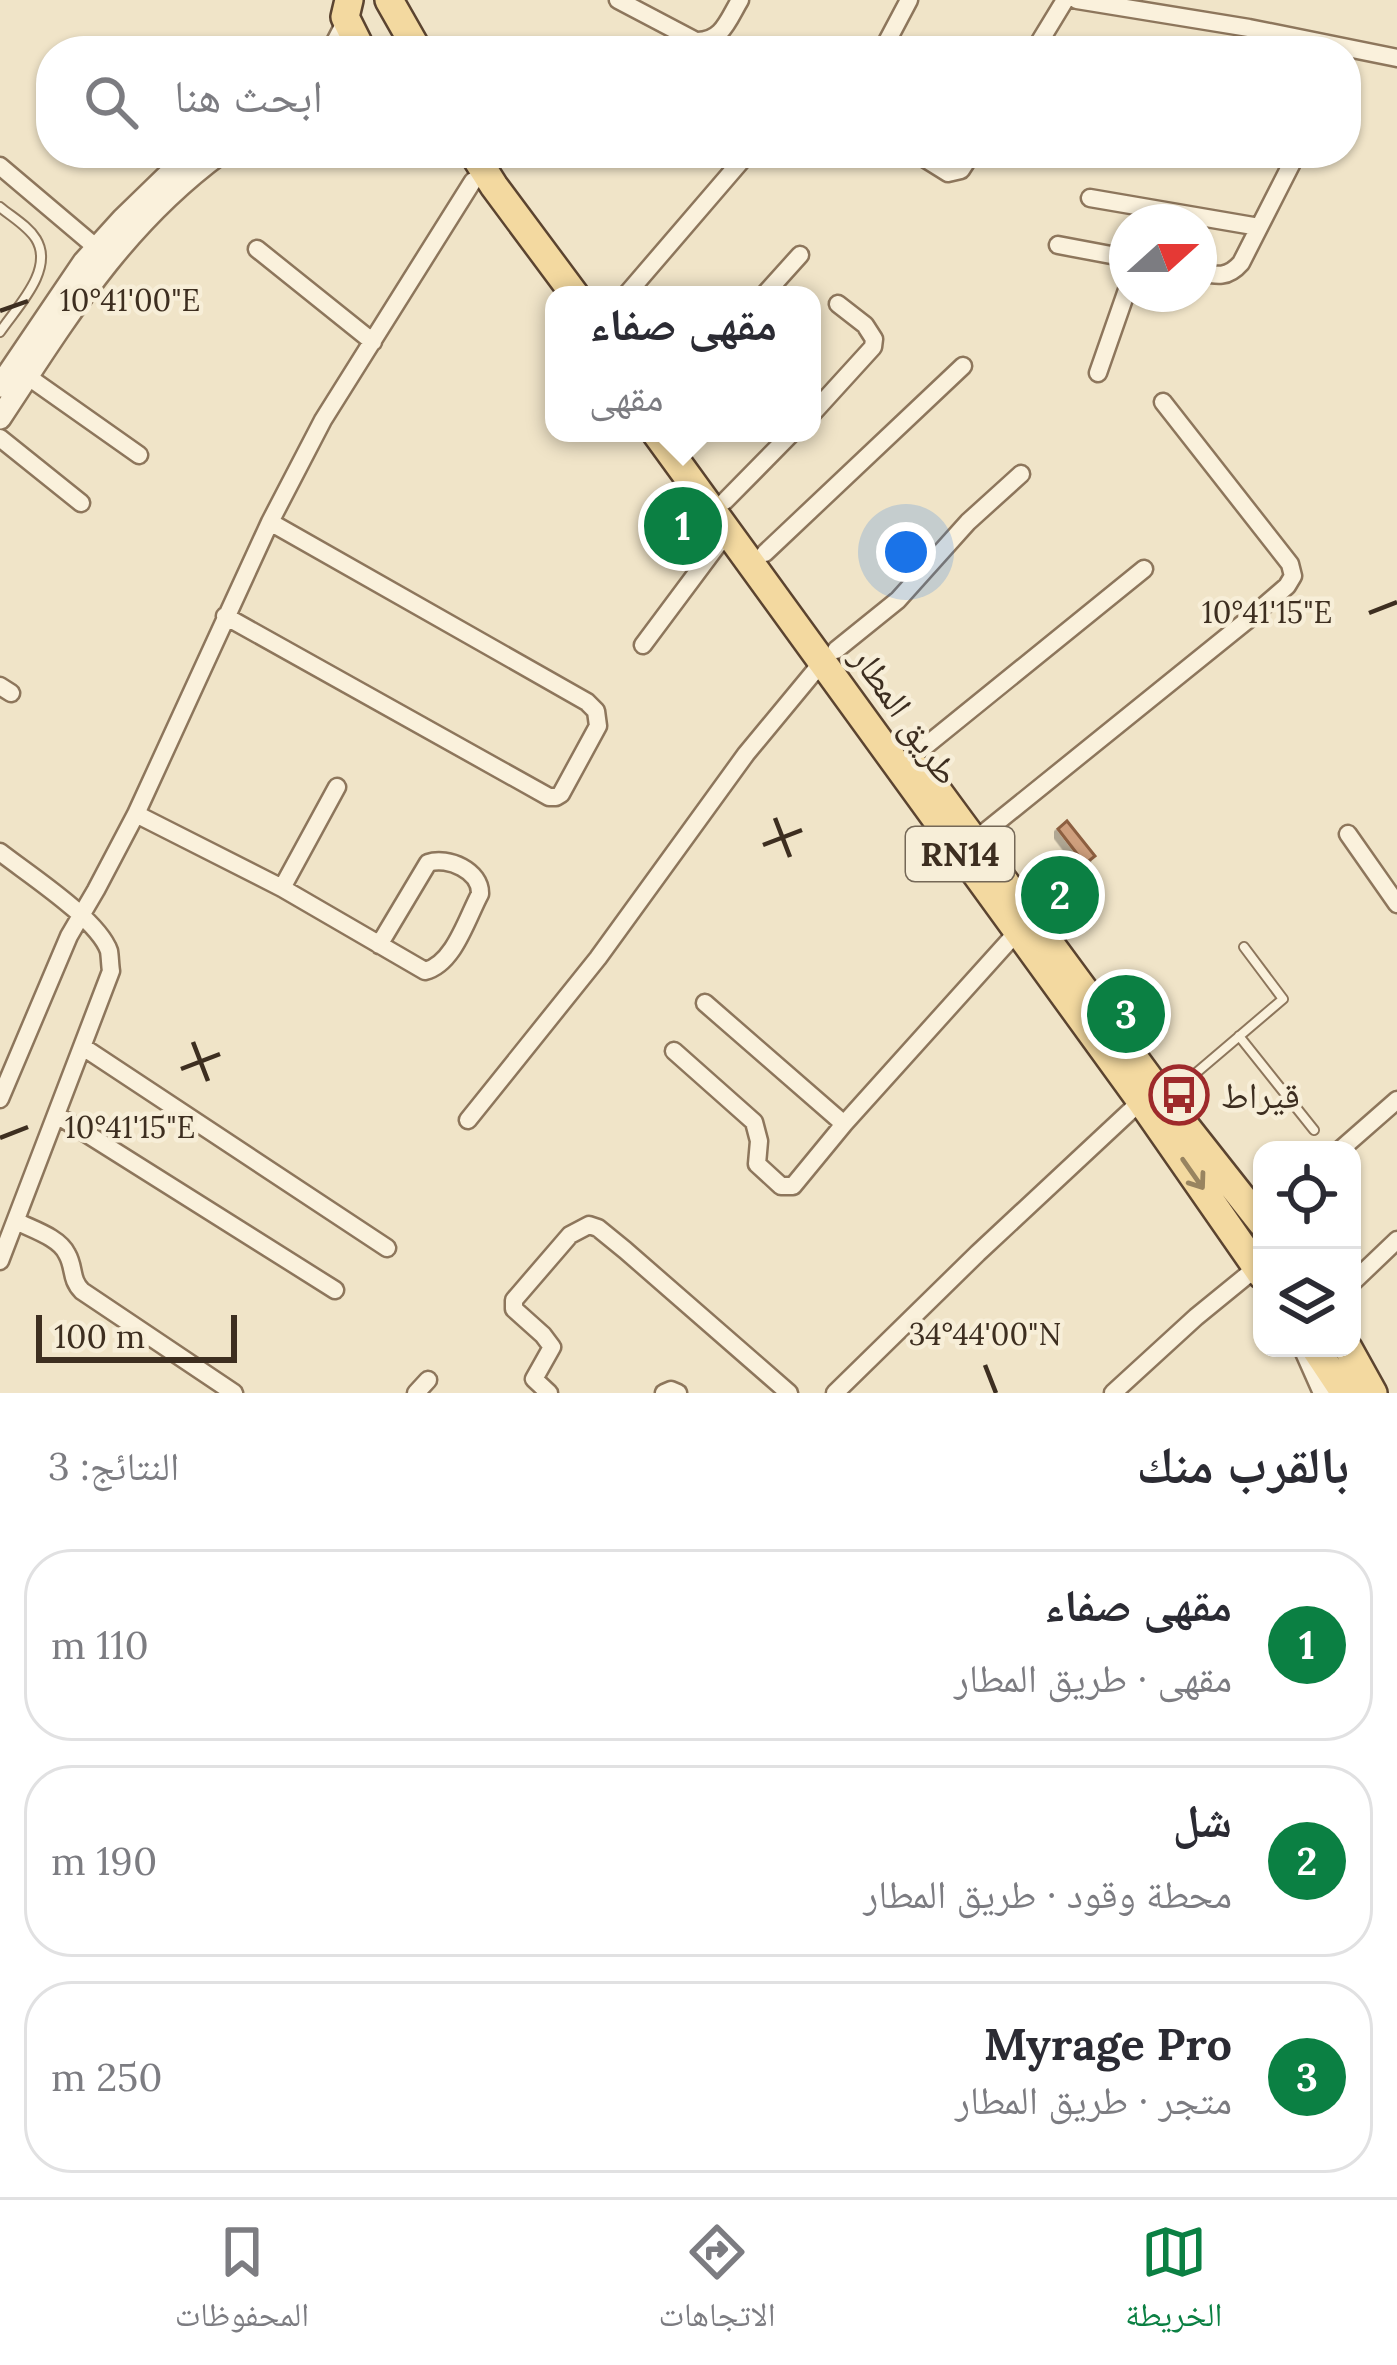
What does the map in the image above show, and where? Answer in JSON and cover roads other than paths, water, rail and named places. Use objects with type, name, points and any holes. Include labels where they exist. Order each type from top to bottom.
[{"type":"main road","points":[[389,0],[409,36]]},
{"type":"main road","points":[[347,7],[357,36]]},
{"type":"main road","points":[[474,168],[548,286]]},
{"type":"main road","points":[[474,168],[494,186],[568,286]]},
{"type":"main road","name":"طريق المطار","points":[[663,442],[975,840],[1153,1100],[1253,1263]]},
{"type":"main road","name":"طريق المطار","points":[[682,442],[765,554],[1017,932],[1153,1100],[1253,1211]]},
{"type":"main road","points":[[1239,1242],[1242,1225],[1253,1219]]},
{"type":"main road","points":[[1321,1357],[1345,1393]]},
{"type":"main road","points":[[1353,1357],[1373,1393]]},
{"type":"street","points":[[618,0],[686,36]]},
{"type":"street","points":[[718,36],[740,0]]},
{"type":"street","points":[[890,36],[909,0]]},
{"type":"street","points":[[1043,36],[1065,0]]},
{"type":"street","points":[[1079,0],[1128,4],[1268,36]]},
{"type":"street","points":[[338,36],[347,7]]},
{"type":"street","points":[[1361,56],[1397,58]]},
{"type":"street","points":[[0,166],[102,253]]},
{"type":"street","points":[[0,418],[84,291],[102,253],[178,168]]},
{"type":"street","points":[[0,386],[66,285],[202,168]]},
{"type":"street","points":[[0,1099],[52,974],[136,814],[270,522],[323,420],[472,168]]},
{"type":"street","points":[[634,286],[735,168]]},
{"type":"street","points":[[1217,275],[1235,269],[1246,255],[1289,168]]},
{"type":"street","points":[[1090,198],[1258,227]]},
{"type":"street","points":[[1058,245],[1109,255]]},
{"type":"street","points":[[257,249],[373,342]]},
{"type":"street","points":[[772,286],[800,255]]},
{"type":"street","points":[[821,404],[873,347],[874,339],[865,325],[838,304]]},
{"type":"street","points":[[1098,373],[1119,312]]},
{"type":"street","points":[[765,554],[963,366]]},
{"type":"street","points":[[28,376],[139,454]]},
{"type":"street","points":[[975,840],[1250,618],[1293,576],[1290,564],[1163,402]]},
{"type":"street","points":[[0,438],[81,503]]},
{"type":"street","points":[[725,501],[784,442]]},
{"type":"street","points":[[469,1120],[598,958],[746,754],[830,655],[898,600],[968,521],[1022,474]]},
{"type":"street","points":[[225,616],[549,796],[561,794],[598,726],[596,711],[587,702],[270,522]]},
{"type":"street","points":[[643,644],[728,531]]},
{"type":"street","points":[[912,757],[1144,568]]},
{"type":"street","points":[[282,888],[337,787]]},
{"type":"street","points":[[136,814],[282,888],[379,945],[421,969],[432,970],[444,962],[480,894],[475,875],[446,861],[432,860],[379,945]]},
{"type":"street","points":[[1348,834],[1397,904]]},
{"type":"street","points":[[0,852],[81,915],[101,937],[110,954],[111,971],[0,1261]]},
{"type":"street","points":[[674,1051],[754,1122],[759,1141],[757,1164],[781,1186],[793,1186],[1017,932]]},
{"type":"street","points":[[705,1003],[844,1124]]},
{"type":"street","points":[[83,1048],[387,1248]]},
{"type":"street","points":[[835,1393],[978,1252],[1153,1100]]},
{"type":"street","points":[[1350,1141],[1397,1100]]},
{"type":"street","points":[[58,1115],[335,1290]]},
{"type":"street","points":[[16,1221],[61,1245],[73,1282],[82,1291],[234,1393]]},
{"type":"street","points":[[549,1393],[534,1379],[552,1347],[513,1306],[521,1290],[570,1235],[589,1225],[626,1250],[789,1393]]},
{"type":"street","points":[[1361,1274],[1397,1240]]},
{"type":"street","points":[[1113,1393],[1196,1317],[1253,1276]]},
{"type":"street","points":[[1306,1357],[1322,1393]]},
{"type":"street","points":[[664,1393],[678,1393]]},
{"type":"lane","points":[[0,207],[34,236],[41,257],[38,274],[0,332]]},
{"type":"lane","points":[[1153,1100],[1283,999],[1244,946]]},
{"type":"lane","points":[[1239,1036],[1314,1130]]},
{"type":"place","name":"مقهى صفاء","points":[[683,526]]},
{"type":"place","name":"شل","points":[[1060,895]]},
{"type":"place","name":"Myrage Pro","points":[[1126,1014]]},
{"type":"place","name":"قيراط","points":[[1179,1095]]}]
